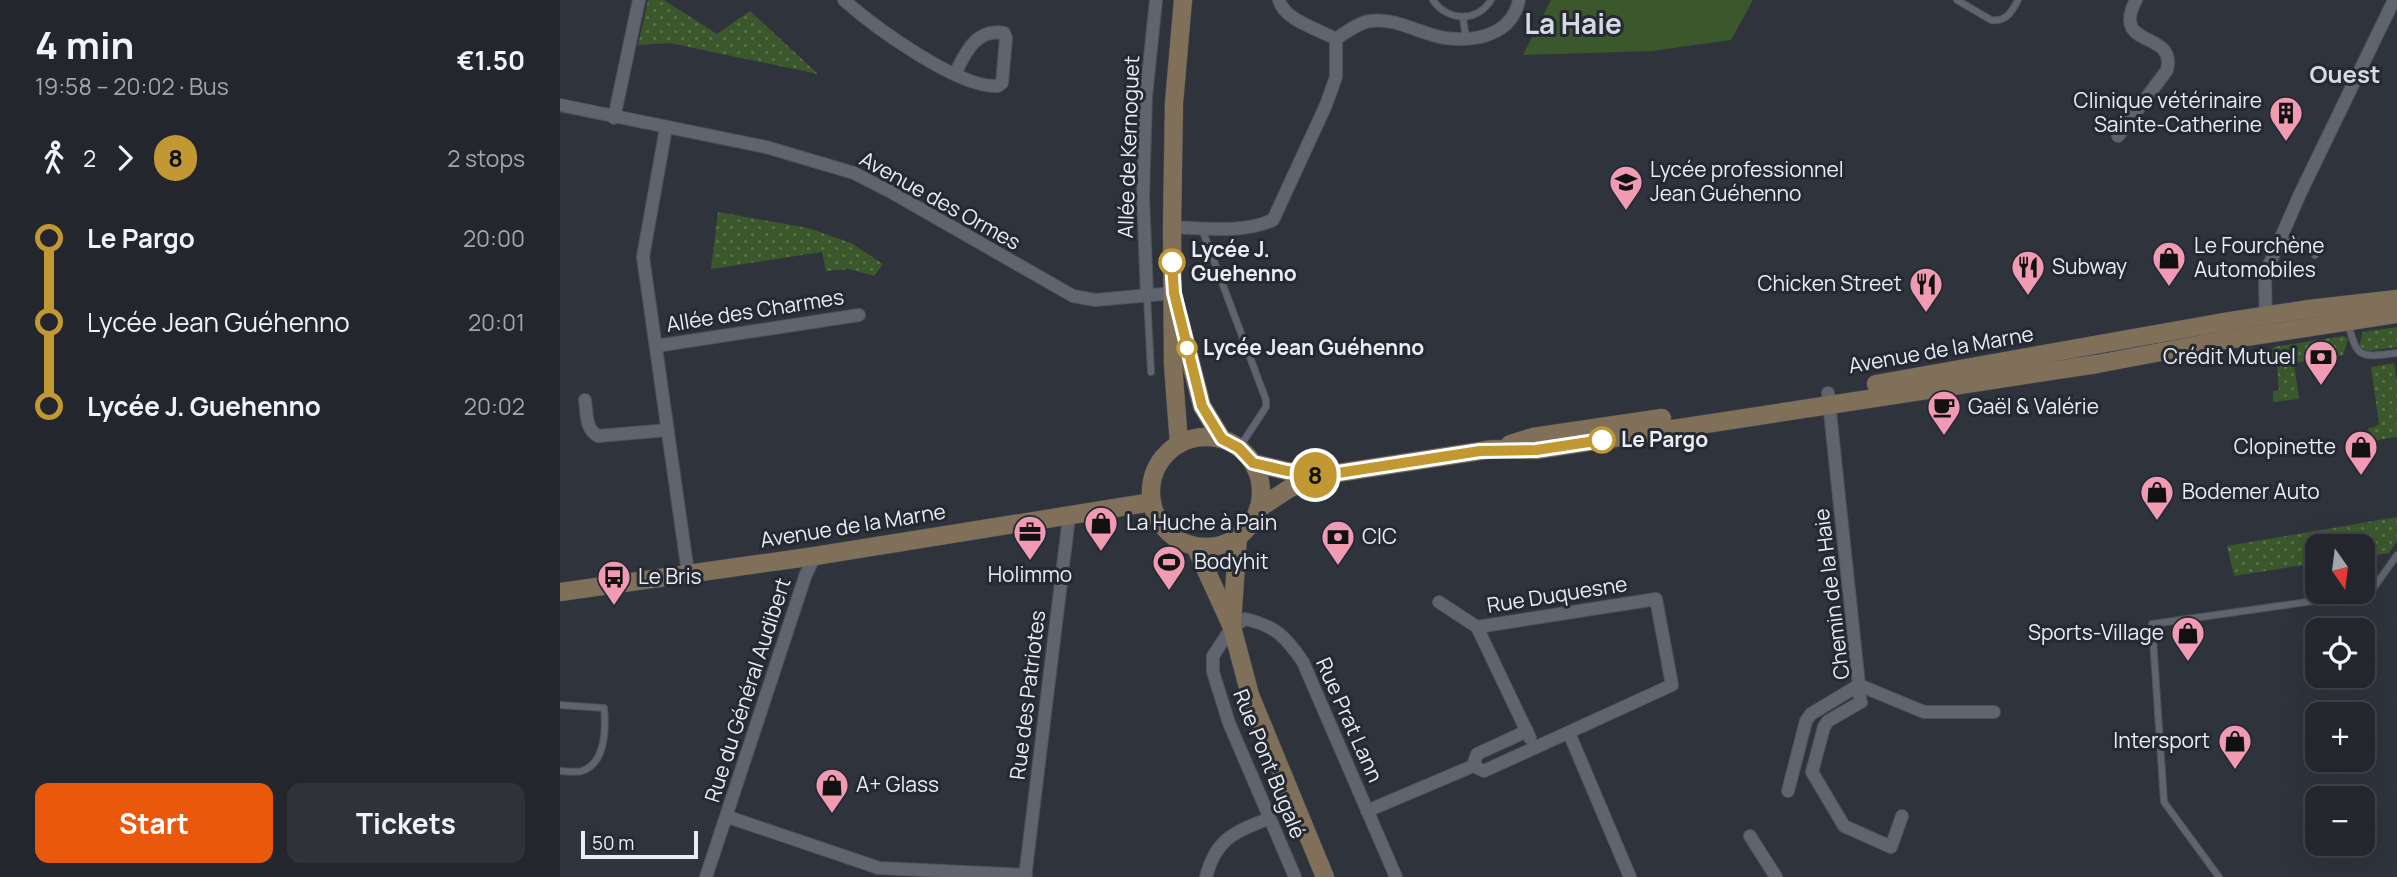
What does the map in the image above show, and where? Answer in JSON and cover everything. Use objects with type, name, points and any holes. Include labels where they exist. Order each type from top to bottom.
[{"type":"main road","points":[[1179,444],[1173,364],[1172,228],[1174,103],[1183,0]]},
{"type":"main road","points":[[1174,293],[1202,406],[1222,439]]},
{"type":"main road","name":"Avenue de la Marne","points":[[1258,509],[1290,488],[1325,475],[1493,449],[1536,450],[1858,393],[2097,355],[2397,299]]},
{"type":"main road","name":"Avenue de la Marne","points":[[2266,325],[2348,321],[2397,314]]},
{"type":"main road","points":[[1207,437],[1222,439],[1239,448],[1253,463],[1261,494],[1258,509],[1251,524],[1225,544],[1195,546],[1180,540],[1167,530],[1157,517],[1152,502],[1156,469],[1166,455],[1179,444],[1207,437]]},
{"type":"main road","name":"Avenue de la Marne","points":[[1253,463],[1297,473],[1325,475]]},
{"type":"main road","name":"Avenue de la Marne","points":[[560,592],[815,556],[1152,502]]},
{"type":"main road","points":[[1232,626],[1238,536]]},
{"type":"main road","points":[[1195,546],[1232,626],[1250,695],[1325,877]]},
{"type":"street","points":[[614,118],[639,0]]},
{"type":"street","points":[[844,0],[911,49],[955,74],[968,80],[998,86],[1002,83],[1006,38],[1004,33],[999,32],[975,40],[968,46],[955,74]]},
{"type":"street","name":"Allée de Kernoguet","points":[[1147,296],[1143,196],[1146,96],[1156,0]]},
{"type":"street","points":[[1279,0],[1281,8],[1290,17],[1336,39]]},
{"type":"street","points":[[1336,39],[1368,21],[1386,21],[1444,37],[1489,36],[1508,24],[1519,0]]},
{"type":"street","points":[[2118,136],[2167,70],[2168,63],[2167,54],[2162,48],[2128,24],[2136,0]]},
{"type":"street","points":[[2266,325],[2265,282],[2279,242],[2394,0]]},
{"type":"street","points":[[1172,228],[1258,227],[1273,220],[1326,105],[1336,77],[1336,39]]},
{"type":"street","name":"Avenue des Ormes","points":[[560,105],[766,147],[854,173],[891,191],[1073,296],[1095,300],[1174,293]]},
{"type":"street","points":[[666,128],[643,251],[688,573]]},
{"type":"street","name":"Allée des Charmes","points":[[656,346],[859,315]]},
{"type":"street","name":"Chemin de la Haie","points":[[1829,398],[1858,686],[1924,712],[1994,712]]},
{"type":"street","points":[[584,400],[589,426],[598,436],[668,430]]},
{"type":"street","name":"Rue des Patriotes","points":[[1026,876],[1069,517]]},
{"type":"street","name":"Rue du Général Audibert","points":[[706,877],[806,574],[815,556]]},
{"type":"street","name":"Rue Duquesne","points":[[1473,766],[1484,771],[1672,685],[1656,599],[1478,627]]},
{"type":"street","points":[[1440,602],[1478,627],[1534,748]]},
{"type":"street","name":"Rue Prat Lann","points":[[1232,626],[1245,619],[1265,624],[1287,639],[1303,662],[1396,877]]},
{"type":"street","name":"Rue Pont Bugalé","points":[[1232,626],[1213,656],[1213,672],[1229,723],[1295,877]]},
{"type":"street","points":[[1788,791],[1806,721],[1811,714],[1858,686],[1861,702],[1828,721],[1824,727],[1812,772],[1844,826],[1891,847],[1902,816]]},
{"type":"street","points":[[1367,811],[1473,766],[1477,754],[1527,731]]},
{"type":"street","points":[[1569,733],[1630,877]]},
{"type":"street","points":[[727,817],[879,868],[1026,876]]},
{"type":"street","points":[[1206,877],[1211,857],[1232,834],[1270,818]]},
{"type":"street","points":[[1750,836],[1776,877]]},
{"type":"lane","points":[[1433,0],[1440,11],[1462,18],[1481,12],[1491,0]]},
{"type":"lane","points":[[1957,0],[1997,21],[2005,19],[2011,13],[2018,0]]},
{"type":"lane","points":[[1462,18],[1466,38]]},
{"type":"lane","points":[[1202,229],[1208,251],[1265,394],[1266,407],[1239,448]]},
{"type":"lane","points":[[2279,242],[2303,242],[2315,254]]},
{"type":"lane","points":[[1147,296],[1151,372]]},
{"type":"lane","points":[[2348,321],[2355,349],[2360,353],[2397,353]]},
{"type":"lane","points":[[2218,877],[2164,802],[2151,624],[2370,593],[2397,555]]},
{"type":"lane","points":[[560,705],[604,708],[605,721],[604,740],[595,764],[581,772],[560,771]]},
{"type":"green space","points":[[648,0],[664,0],[717,34],[750,11],[818,74],[670,43],[638,45]]},
{"type":"green space","points":[[1551,0],[1753,0],[1731,40],[1652,51],[1523,55]]},
{"type":"green space","points":[[718,212],[808,228],[851,243],[883,264],[874,276],[849,269],[826,271],[822,252],[711,269]]},
{"type":"green space","points":[[2397,327],[2397,347],[2367,351],[2359,346],[2363,332]]},
{"type":"green space","points":[[2344,336],[2348,339],[2343,355],[2294,363],[2299,399],[2273,402],[2273,391],[2279,390],[2277,364],[2271,363],[2273,347]]},
{"type":"green space","points":[[2394,363],[2397,381],[2397,437],[2370,441],[2368,428],[2379,424],[2371,367]]},
{"type":"green space","points":[[2397,517],[2397,541],[2389,553],[2375,555],[2375,534],[2305,534],[2305,565],[2234,576],[2227,546]]},
{"type":"bus line","name":"8","points":[[1172,262],[1174,293],[1202,406],[1222,439],[1239,448],[1253,463],[1308,475],[1325,475],[1493,449],[1536,450],[1602,440]]},
{"type":"place","name":"Clinique vétérinaire Sainte-Catherine","points":[[2286,143]]},
{"type":"place","name":"Lycée professionnel Jean Guéhenno","points":[[1626,212]]},
{"type":"place","name":"Lycée J. Guehenno","points":[[1172,262]]},
{"type":"place","name":"Le Fourchène Automobiles","points":[[2169,288]]},
{"type":"place","name":"Subway","points":[[2028,297]]},
{"type":"place","name":"Chicken Street","points":[[1926,314]]},
{"type":"place","name":"Lycée Jean Guéhenno","points":[[1187,348]]},
{"type":"place","name":"Crédit Mutuel","points":[[2321,387]]},
{"type":"place","name":"Gaël & Valérie","points":[[1944,437]]},
{"type":"place","name":"Le Pargo","points":[[1602,440]]},
{"type":"place","name":"Clopinette","points":[[2361,477]]},
{"type":"place","name":"Bodemer Auto","points":[[2157,522]]},
{"type":"place","name":"La Huche à Pain","points":[[1101,553]]},
{"type":"place","name":"Holimmo","points":[[1030,562]]},
{"type":"place","name":"CIC","points":[[1338,567]]},
{"type":"place","name":"Bodyhit","points":[[1169,592]]},
{"type":"place","name":"Le Bris","points":[[614,607]]},
{"type":"place","name":"Sports-Village","points":[[2188,663]]},
{"type":"place","name":"Intersport","points":[[2235,771]]},
{"type":"place","name":"A+ Glass","points":[[832,815]]},
{"type":"district","name":"La Haie","points":[[1573,24]]},
{"type":"district","name":"Ouest","points":[[2345,75]]}]
